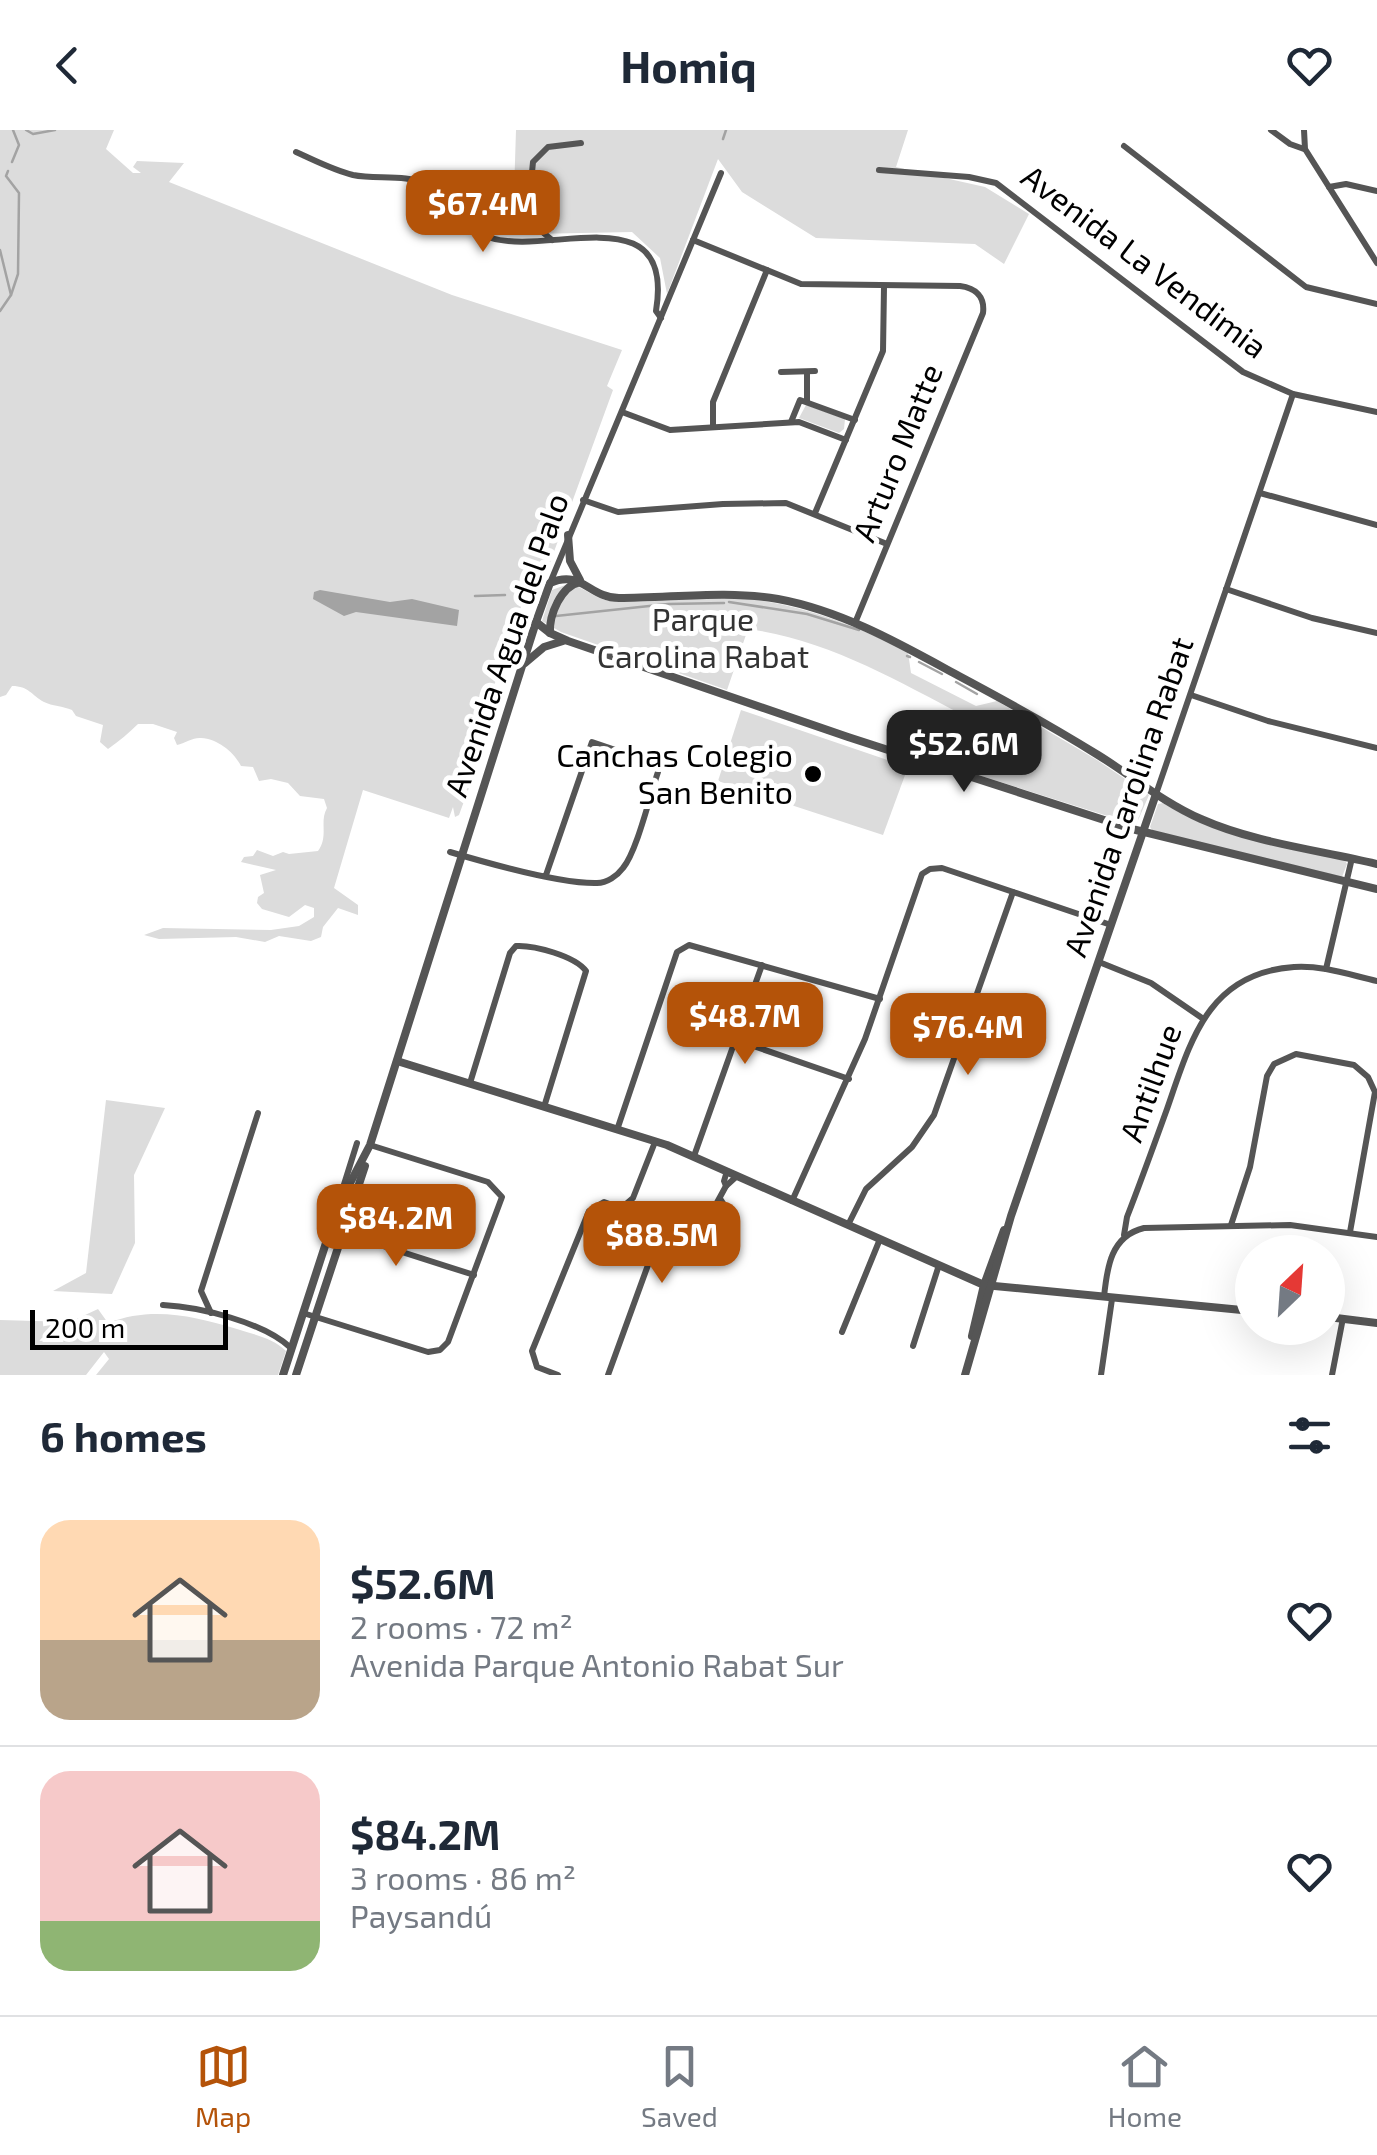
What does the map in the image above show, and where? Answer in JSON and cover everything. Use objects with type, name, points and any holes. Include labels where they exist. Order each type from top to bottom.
[{"type":"street","points":[[1272,130],[1304,149]]},
{"type":"street","points":[[1304,130],[1304,149],[1377,263]]},
{"type":"street","points":[[552,240],[534,225],[528,213],[533,162],[548,147],[581,142]]},
{"type":"street","points":[[1124,146],[1300,283],[1320,292],[1377,304]]},
{"type":"street","points":[[296,152],[355,176],[420,182],[440,192],[472,229],[490,238],[615,237],[640,248],[654,264],[658,276],[656,311],[661,318]]},
{"type":"street","name":"Avenida La Vendimia","points":[[878,170],[979,178],[1002,186],[1234,366],[1293,394],[1377,412]]},
{"type":"street","name":"Avenida Agua del Palo","points":[[296,1375],[536,622],[582,500],[721,172]]},
{"type":"street","points":[[1329,188],[1346,184],[1377,191]]},
{"type":"street","points":[[693,240],[806,285],[884,287],[884,346],[815,513]]},
{"type":"street","points":[[713,427],[713,402],[767,270]]},
{"type":"street","name":"Arturo Matte","points":[[855,623],[983,313],[976,292],[966,287],[884,287]]},
{"type":"street","points":[[781,372],[811,371],[807,402]]},
{"type":"street","name":"Avenida Carolina Rabat","points":[[965,1375],[987,1285],[1293,394]]},
{"type":"street","points":[[791,422],[796,402],[807,402],[855,420]]},
{"type":"street","points":[[622,412],[664,429],[791,422],[846,440]]},
{"type":"street","points":[[1260,493],[1377,525]]},
{"type":"street","points":[[582,500],[618,512],[778,502],[888,544]]},
{"type":"street","points":[[568,536],[570,561],[582,582]]},
{"type":"street","points":[[550,583],[567,578],[614,598],[710,594],[765,597],[855,623],[1039,720],[1156,794],[1217,826],[1377,864]]},
{"type":"street","points":[[550,633],[549,624],[564,591],[570,584],[582,582]]},
{"type":"street","points":[[1226,589],[1312,618],[1377,633]]},
{"type":"street","points":[[536,622],[568,640],[1143,833],[1377,890]]},
{"type":"street","points":[[521,668],[544,646],[568,640]]},
{"type":"street","points":[[1190,695],[1258,718],[1377,748]]},
{"type":"street","points":[[450,852],[546,875],[597,883],[614,877],[629,858],[658,772],[657,764],[592,742],[546,875]]},
{"type":"street","points":[[1326,969],[1352,858]]},
{"type":"street","points":[[792,1201],[849,1078],[880,999],[917,882],[927,870],[942,868],[1111,925]]},
{"type":"street","points":[[848,1225],[866,1189],[912,1147],[934,1115],[1013,892]]},
{"type":"street","points":[[470,1084],[513,948],[521,945],[544,952],[582,964],[586,975],[544,1107]]},
{"type":"street","points":[[617,1130],[677,952],[683,946],[880,999]]},
{"type":"street","points":[[1099,962],[1151,983],[1202,1018]]},
{"type":"street","points":[[694,1156],[762,965]]},
{"type":"street","name":"Antilhue","points":[[1101,1375],[1108,1266],[1124,1235],[1185,1054],[1202,1018],[1235,987],[1261,973],[1292,967],[1326,969],[1377,981]]},
{"type":"street","points":[[736,1040],[849,1078]]},
{"type":"street","points":[[1231,1225],[1250,1167],[1267,1076],[1280,1059],[1296,1054],[1354,1066],[1368,1076],[1375,1092],[1350,1232]]},
{"type":"street","points":[[397,1061],[694,1156],[987,1285],[1235,1309]]},
{"type":"street","points":[[212,1313],[201,1291],[258,1113]]},
{"type":"street","points":[[558,1375],[537,1367],[532,1351],[589,1211],[599,1203],[626,1204],[633,1198],[656,1142]]},
{"type":"street","name":"Avenida Agua del Palo","points":[[283,1375],[358,1143]]},
{"type":"street","points":[[303,1313],[422,1350],[440,1350],[448,1342],[501,1203],[498,1190],[488,1182],[370,1145]]},
{"type":"street","name":"Avenida Agua del Palo","points":[[338,1206],[370,1145]]},
{"type":"street","points":[[726,1186],[727,1172]]},
{"type":"street","points":[[721,1200],[726,1186],[737,1176]]},
{"type":"street","points":[[633,1198],[635,1208],[643,1216]]},
{"type":"street","points":[[608,1375],[660,1238],[656,1224],[616,1205]]},
{"type":"street","points":[[1124,1235],[1157,1226],[1231,1225],[1299,1226],[1377,1237]]},
{"type":"street","points":[[330,1229],[474,1275]]},
{"type":"street","points":[[842,1332],[880,1239]]},
{"type":"street","points":[[913,1346],[939,1266]]},
{"type":"street","points":[[162,1305],[189,1306],[212,1313],[278,1335],[292,1348]]},
{"type":"street","points":[[1345,1318],[1377,1323]]},
{"type":"street","points":[[278,1335],[310,1332]]},
{"type":"street","points":[[1332,1375],[1338,1345]]},
{"type":"green space","points":[[0,130],[114,130],[106,149],[133,173],[141,173],[133,167],[137,161],[184,163],[169,182],[452,295],[622,350],[607,386],[613,390],[536,601],[532,604],[524,598],[481,724],[488,736],[459,815],[455,817],[453,807],[449,818],[363,790],[334,888],[358,905],[358,915],[338,908],[323,927],[321,937],[311,941],[279,936],[265,942],[236,937],[159,939],[144,935],[163,928],[271,930],[299,926],[314,917],[314,908],[305,905],[289,917],[262,909],[257,903],[264,893],[260,875],[276,870],[241,862],[257,850],[273,856],[318,851],[327,808],[324,799],[300,796],[288,783],[259,781],[253,767],[241,766],[230,751],[213,741],[198,738],[177,745],[177,732],[153,724],[138,724],[108,749],[100,742],[103,725],[76,716],[72,710],[44,702],[18,686],[12,686],[0,697]]},
{"type":"green space","points":[[516,130],[908,130],[896,167],[985,187],[1029,214],[1004,264],[975,244],[816,238],[742,192],[718,159],[667,294],[660,258],[632,232],[531,234],[514,193]]},
{"type":"green space","points":[[806,405],[845,419],[844,429],[839,433],[799,418]]},
{"type":"green space","name":"Parque Carolina Rabat","points":[[568,584],[610,601],[743,598],[792,607],[839,622],[908,652],[911,673],[976,706],[997,701],[1149,795],[1136,825],[944,764],[965,716],[833,651],[777,634],[748,629],[727,690],[561,632],[542,621],[552,590]]},
{"type":"green space","name":"Canchas Colegio San Benito","points":[[741,710],[908,767],[883,835],[718,781]]},
{"type":"green space","points":[[1158,804],[1186,816],[1344,859],[1347,864],[1342,877],[1153,831],[1150,827]]},
{"type":"green space","points":[[106,1100],[165,1108],[134,1175],[135,1243],[112,1294],[53,1291],[86,1273]]},
{"type":"green space","points":[[606,1206],[649,1223],[654,1233],[652,1242],[590,1217]]},
{"type":"green space","points":[[98,1309],[108,1323],[157,1314],[204,1320],[263,1337],[286,1351],[278,1375],[96,1375],[109,1359],[104,1352],[86,1375],[0,1375],[0,1320],[70,1322]]},
{"type":"shaded area","points":[[314,592],[390,602],[412,599],[459,610],[457,626],[356,612],[344,616],[313,599]]},
{"type":"waterway","points":[[12,162],[19,145],[13,130]]},
{"type":"waterway","points":[[26,130],[33,134],[55,130]]},
{"type":"waterway","points":[[723,139],[726,130]]},
{"type":"waterway","points":[[8,171],[6,176],[19,193],[18,274],[11,295]]},
{"type":"waterway","points":[[0,250],[11,295],[0,311]]},
{"type":"waterway","points":[[517,595],[528,595],[533,586]]},
{"type":"waterway","points":[[475,596],[505,595]]},
{"type":"waterway","points":[[729,602],[807,614],[859,630]]},
{"type":"waterway","points":[[556,616],[668,604],[724,603]]},
{"type":"waterway","points":[[919,662],[942,674]]},
{"type":"waterway","points":[[956,682],[977,694]]},
{"type":"place","name":"Canchas Colegio San Benito","points":[[813,774]]}]
